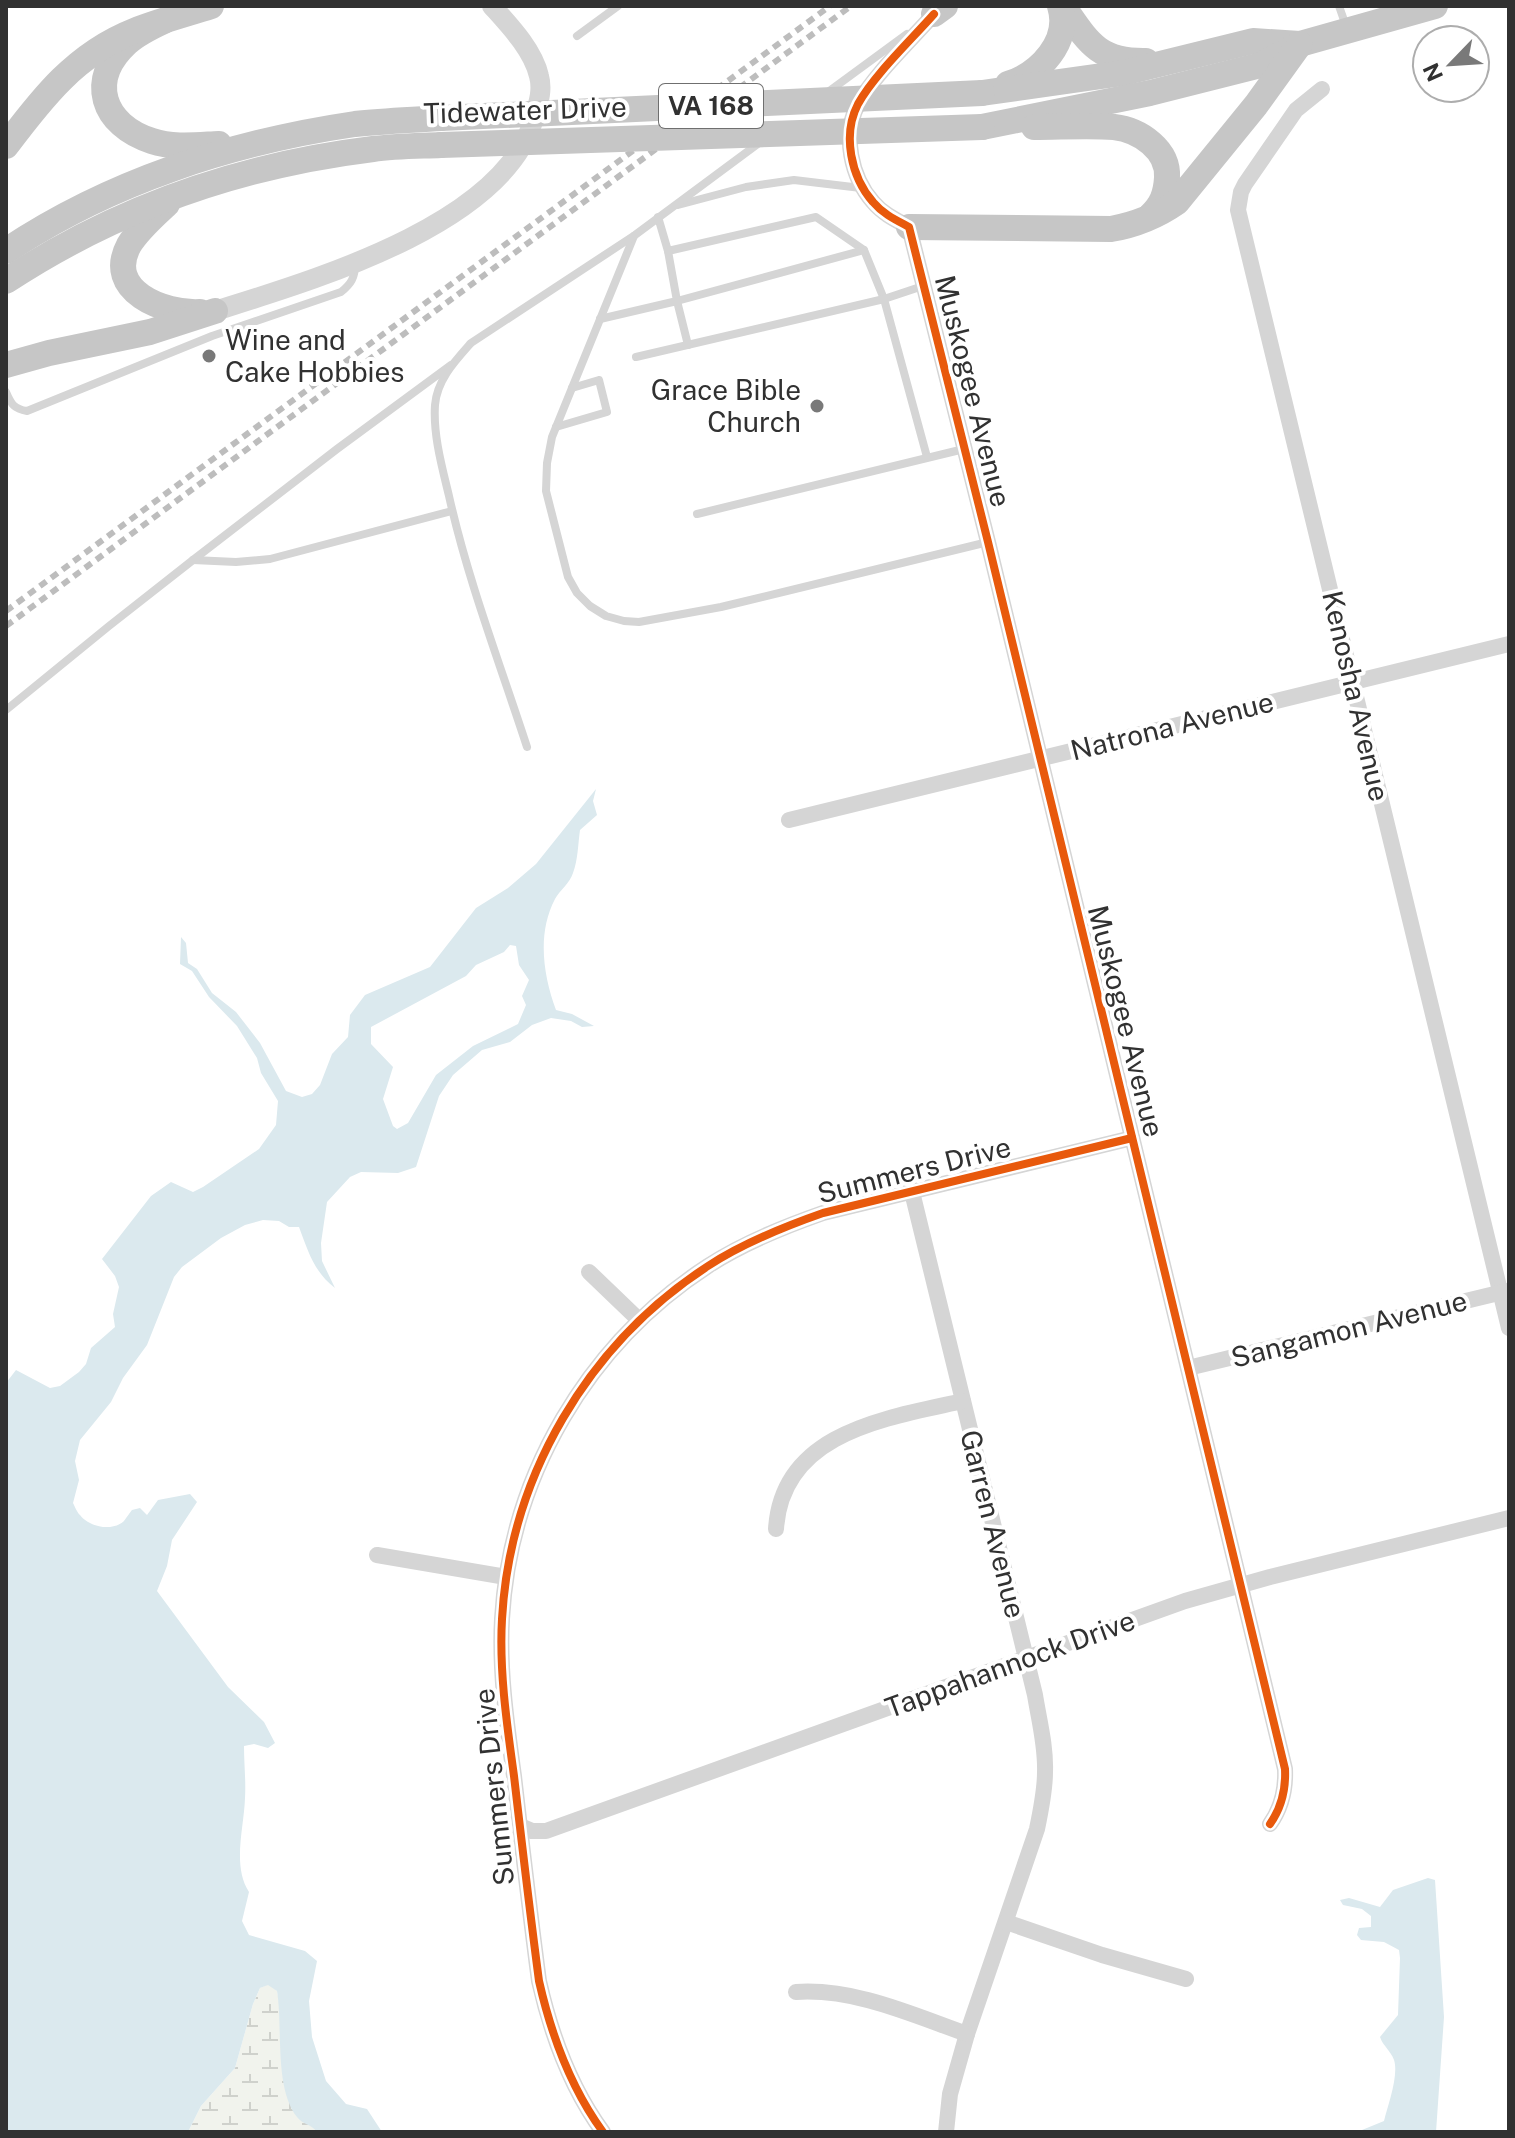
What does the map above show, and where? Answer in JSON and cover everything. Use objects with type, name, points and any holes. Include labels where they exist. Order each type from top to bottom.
[{"type":"highway","points":[[6,146],[40,100],[89,55],[124,35],[211,6]]},
{"type":"highway","points":[[1061,6],[1084,36],[1110,56],[1129,61],[1178,60]]},
{"type":"highway","points":[[982,93],[1019,81],[1049,56],[1061,32],[1061,6]]},
{"type":"highway","name":"Tidewater Drive","points":[[6,281],[70,243],[180,193],[246,172],[310,158],[376,149],[441,145],[982,127],[1150,93],[1261,65],[1343,18],[1435,6]]},
{"type":"highway","points":[[164,21],[127,42],[107,69],[105,98],[117,122],[152,141],[174,145],[255,144]]},
{"type":"highway","name":"Tidewater Drive","points":[[6,251],[80,209],[212,154],[356,124],[982,93],[1123,73],[1253,41],[1300,44]]},
{"type":"highway","points":[[909,227],[1111,229],[1129,226],[1163,211],[1177,202],[1256,105],[1300,44]]},
{"type":"highway","points":[[982,127],[1116,127],[1134,133],[1164,156],[1168,172],[1163,200],[1148,217]]},
{"type":"highway","points":[[180,193],[129,244],[124,271],[128,284],[147,301],[169,309],[215,311]]},
{"type":"highway","points":[[6,365],[150,332],[215,311]]},
{"type":"street","points":[[215,311],[355,264],[425,229],[477,197],[498,179],[531,131],[541,95],[532,57],[492,6]]},
{"type":"street","points":[[909,227],[890,218],[862,188],[854,169],[850,131],[857,106],[869,88],[940,10]]},
{"type":"street","name":"Kenosha Avenue","points":[[1322,89],[1296,110],[1245,184],[1238,210],[1505,1292],[1509,1328]]},
{"type":"street","name":"Muskogee Avenue","points":[[909,227],[1285,1769],[1282,1801],[1270,1824]]},
{"type":"street","name":"Natrona Avenue","points":[[789,820],[1509,644]]},
{"type":"street","name":"Summers Drive","points":[[603,2132],[574,2084],[547,2017],[539,1981],[502,1666],[502,1621],[512,1542],[527,1491],[546,1449],[577,1395],[608,1353],[639,1320],[673,1290],[710,1264],[749,1243],[823,1213],[1132,1138]]},
{"type":"street","name":"Garren Avenue","points":[[912,1192],[1035,1695],[1045,1771],[1037,1829],[967,2034],[950,2094],[946,2132]]},
{"type":"street","points":[[589,1272],[639,1320]]},
{"type":"street","name":"Sangamon Avenue","points":[[1188,1368],[1505,1292]]},
{"type":"street","points":[[776,1529],[779,1501],[799,1466],[811,1455],[844,1435],[876,1421],[963,1401]]},
{"type":"street","name":"Tappahannock Drive","points":[[520,1826],[532,1831],[546,1831],[1185,1601],[1509,1518]]},
{"type":"street","points":[[377,1555],[506,1577]]},
{"type":"street","points":[[1006,1922],[1102,1955],[1186,1979]]},
{"type":"street","points":[[796,1992],[837,1993],[967,2034]]},
{"type":"lane","points":[[577,36],[618,6]]},
{"type":"lane","points":[[798,115],[940,10]]},
{"type":"lane","points":[[6,710],[193,560],[453,363],[471,343],[635,235],[785,124]]},
{"type":"lane","points":[[674,206],[772,182],[794,180],[862,188]]},
{"type":"lane","points":[[658,217],[688,345]]},
{"type":"lane","points":[[668,251],[816,217],[864,250],[884,299],[927,457]]},
{"type":"lane","points":[[635,235],[556,427],[547,463],[546,491],[568,577],[577,593],[590,606],[606,616],[639,622],[721,607],[988,542]]},
{"type":"lane","points":[[600,319],[864,250]]},
{"type":"lane","points":[[6,392],[11,404],[18,410],[27,411],[212,336],[341,292],[355,275],[355,264]]},
{"type":"lane","points":[[636,357],[884,299],[923,286]]},
{"type":"lane","points":[[453,363],[442,382],[435,404],[437,439],[466,562],[527,747]]},
{"type":"lane","points":[[556,427],[607,412],[599,380],[572,388]]},
{"type":"lane","points":[[697,514],[965,449]]},
{"type":"lane","points":[[193,560],[236,562],[270,559],[452,511]]},
{"type":"green space","points":[[269,1984],[277,1991],[312,2125],[317,2132],[188,2132],[201,2106],[235,2068],[253,2004],[260,1988]]},
{"type":"shaded area","points":[[596,789],[593,801],[597,815],[580,830],[575,868],[549,912],[544,940],[545,968],[556,1010],[572,1014],[594,1026],[582,1027],[571,1021],[551,1018],[532,1025],[510,1042],[482,1050],[453,1075],[439,1096],[416,1167],[398,1173],[361,1172],[350,1177],[327,1202],[321,1243],[322,1261],[335,1288],[317,1268],[299,1227],[289,1227],[279,1221],[263,1220],[245,1225],[221,1238],[182,1267],[174,1277],[147,1345],[123,1378],[111,1402],[80,1440],[75,1461],[79,1480],[73,1503],[84,1519],[95,1525],[107,1527],[119,1524],[132,1510],[140,1508],[147,1515],[158,1500],[190,1494],[197,1502],[172,1540],[167,1566],[157,1591],[228,1687],[264,1722],[275,1743],[268,1748],[254,1744],[244,1746],[245,1792],[240,1859],[249,1892],[242,1921],[249,1935],[305,1951],[317,1961],[309,2001],[312,2037],[326,2081],[346,2104],[367,2109],[382,2132],[317,2132],[297,2117],[290,2105],[282,2074],[277,1991],[268,1985],[260,1988],[253,2004],[235,2068],[201,2106],[188,2132],[6,2132],[6,1383],[16,1370],[50,1388],[60,1386],[79,1372],[86,1364],[91,1348],[115,1327],[113,1314],[119,1287],[102,1259],[151,1196],[171,1182],[193,1192],[203,1187],[259,1149],[276,1125],[278,1101],[261,1073],[257,1058],[237,1026],[209,997],[192,971],[180,964],[181,937],[186,943],[188,963],[197,969],[212,993],[236,1012],[260,1043],[286,1091],[302,1097],[312,1094],[320,1085],[332,1054],[348,1037],[350,1015],[365,995],[430,967],[476,908],[508,888],[536,864]],"holes":[[[510,945],[516,946],[519,965],[529,980],[522,996],[526,1005],[518,1024],[473,1046],[436,1075],[408,1123],[397,1129],[383,1099],[393,1067],[371,1044],[371,1027],[466,976],[476,965],[504,952]]]},
{"type":"shaded area","points":[[1428,1878],[1435,1880],[1444,2017],[1436,2132],[1312,2132],[1362,2130],[1384,2121],[1395,2074],[1394,2060],[1380,2037],[1398,2015],[1399,1950],[1384,1942],[1361,1940],[1357,1935],[1359,1928],[1371,1927],[1371,1916],[1362,1909],[1343,1905],[1340,1900],[1349,1898],[1380,1907],[1393,1890]]},
{"type":"railway","points":[[6,611],[830,6]]},
{"type":"railway","points":[[6,626],[851,6]]},
{"type":"cycle path","points":[[934,14],[883,70],[858,104],[850,129],[851,155],[859,180],[873,202],[909,227],[1285,1769],[1282,1798],[1270,1824]]},
{"type":"cycle path","points":[[603,2132],[563,2060],[539,1981],[503,1678],[501,1639],[508,1566],[521,1514],[539,1465],[563,1418],[592,1374],[626,1334],[665,1298],[708,1266],[749,1243],[823,1213],[1132,1138]]},
{"type":"place","name":"Wine and Cake Hobbies","points":[[209,356]]},
{"type":"place","name":"Grace Bible Church","points":[[817,406]]}]
